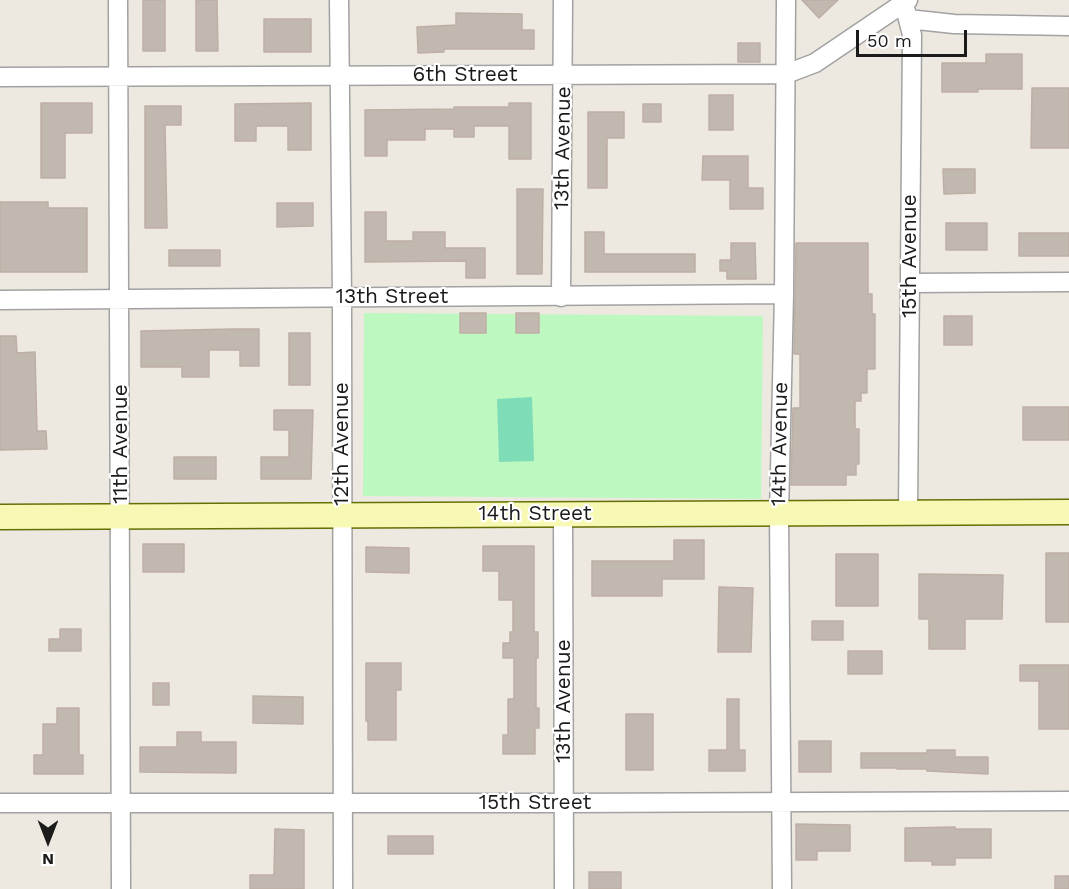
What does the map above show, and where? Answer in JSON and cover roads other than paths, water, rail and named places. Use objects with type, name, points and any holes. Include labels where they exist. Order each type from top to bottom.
[{"type":"main road","name":"14th Street","points":[[0,518],[1069,512]]},
{"type":"street","name":"11th Avenue","points":[[118,0],[121,889]]},
{"type":"street","name":"12th Avenue","points":[[339,0],[343,889]]},
{"type":"street","name":"13th Avenue","points":[[561,297],[563,0]]},
{"type":"street","name":"14th Avenue","points":[[782,889],[779,515],[784,294],[786,0]]},
{"type":"street","name":"6th Street","points":[[0,77],[786,74],[815,63],[906,6]]},
{"type":"street","points":[[906,6],[954,24],[1069,26]]},
{"type":"street","name":"15th Avenue","points":[[906,6],[912,35],[908,513]]},
{"type":"street","points":[[910,283],[1069,282]]},
{"type":"street","name":"13th Street","points":[[0,300],[784,294]]},
{"type":"street","name":"13th Avenue","points":[[563,514],[564,889]]},
{"type":"street","name":"15th Street","points":[[0,803],[1069,801]]}]
